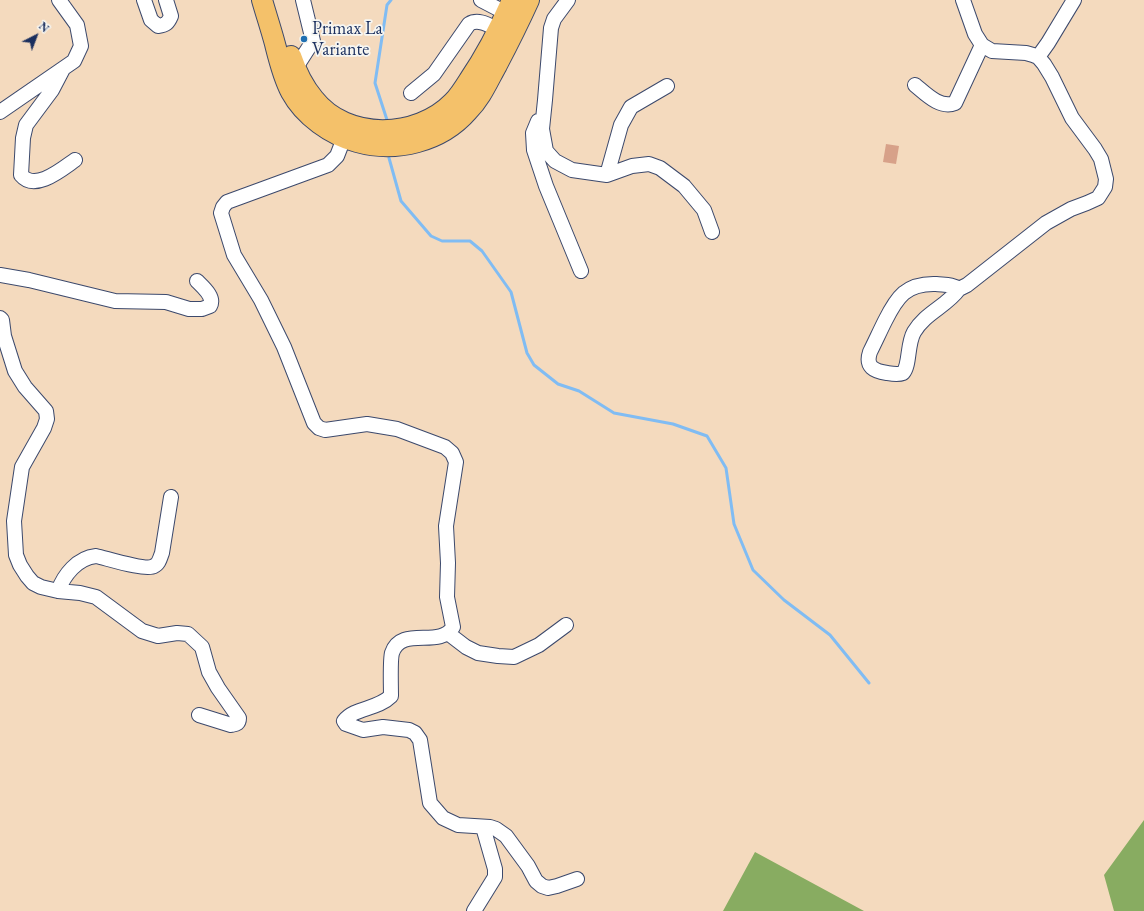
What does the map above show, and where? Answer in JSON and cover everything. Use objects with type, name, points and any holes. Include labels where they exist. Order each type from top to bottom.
[{"type":"highway","points":[[262,0],[280,64],[292,92],[307,113],[332,132],[344,138],[377,146],[399,146],[431,138],[453,125],[469,111],[480,97],[520,21],[529,0]]},
{"type":"highway","points":[[276,0],[295,69],[314,100],[324,109],[348,124],[376,130],[390,131],[417,125],[430,120],[452,103],[461,93],[481,64],[506,14]]},
{"type":"street","points":[[0,112],[74,61],[81,46],[77,25],[59,0]]},
{"type":"street","points":[[144,0],[151,20],[158,26],[163,26],[168,22],[171,16],[166,0]]},
{"type":"street","points":[[295,69],[312,41],[302,0]]},
{"type":"street","points":[[481,0],[506,14]]},
{"type":"street","points":[[568,0],[554,19],[551,28],[546,100],[542,129],[546,151],[555,161],[572,170],[607,175],[632,166],[649,164],[660,168],[684,186],[704,210],[712,232]]},
{"type":"street","points":[[959,289],[953,285],[927,284],[912,288],[900,295],[894,303],[868,357],[869,363],[872,367],[877,371],[899,375],[903,373],[907,366],[910,344],[915,331],[924,319],[948,302],[959,289],[976,279],[1046,223],[1071,209],[1098,198],[1105,187],[1106,179],[1100,159],[1095,149],[1072,118],[1052,77],[1038,57],[1026,53],[992,51],[982,45],[975,34],[964,0]]},
{"type":"street","points":[[1038,57],[1074,0]]},
{"type":"street","points":[[411,93],[434,74],[469,24],[473,21],[506,14]]},
{"type":"street","points":[[915,85],[936,102],[950,105],[955,103],[982,45]]},
{"type":"street","points":[[63,69],[52,90],[26,124],[23,138],[21,175],[24,179],[30,181],[49,178],[74,160]]},
{"type":"street","points":[[607,175],[621,125],[632,107],[667,86]]},
{"type":"street","points":[[546,100],[534,133],[534,150],[546,186],[581,271]]},
{"type":"street","points":[[344,138],[337,156],[328,165],[227,202],[223,206],[221,213],[234,255],[261,300],[284,347],[314,423],[318,428],[325,430],[367,424],[397,428],[445,447],[452,453],[456,462],[446,526],[448,563],[447,597],[453,627],[449,634],[403,639],[397,644],[392,653],[391,696],[384,702],[349,715],[344,721],[350,727],[363,730],[383,727],[409,730],[415,733],[420,740],[430,803],[443,818],[458,825],[496,829],[506,836],[528,866],[536,881],[542,886],[548,888],[577,879]]},
{"type":"street","points":[[0,275],[29,280],[115,301],[166,302],[189,309],[202,309],[210,306],[212,300],[198,281]]},
{"type":"street","points":[[0,318],[2,320],[4,336],[15,371],[25,387],[46,411],[47,419],[44,428],[22,467],[14,521],[16,555],[23,570],[41,587],[96,597],[142,631],[158,636],[177,633],[188,634],[202,647],[209,672],[218,688],[236,713],[239,718],[239,722],[231,725],[199,715]]},
{"type":"street","points":[[58,591],[73,568],[83,559],[88,557],[96,556],[146,568],[155,566],[162,553],[171,497]]},
{"type":"street","points":[[449,634],[466,647],[478,653],[514,657],[539,646],[566,625]]},
{"type":"street","points":[[474,911],[495,877],[495,869],[483,827]]},
{"type":"green space","points":[[1144,820],[1144,911],[1114,911],[1104,875]]},
{"type":"green space","points":[[755,852],[864,911],[723,911]]},
{"type":"building","points":[[886,144],[899,146],[896,164],[883,162]]},
{"type":"waterway","points":[[388,123],[375,83],[387,5],[391,0]]},
{"type":"waterway","points":[[389,158],[401,201],[431,236],[442,241],[470,241],[482,251],[511,292],[527,353],[534,365],[558,384],[579,391],[614,413],[673,424],[707,436],[726,468],[734,524],[753,570],[784,600],[830,635],[869,683]]},
{"type":"place","name":"Primax La Variante","points":[[304,39]]}]
